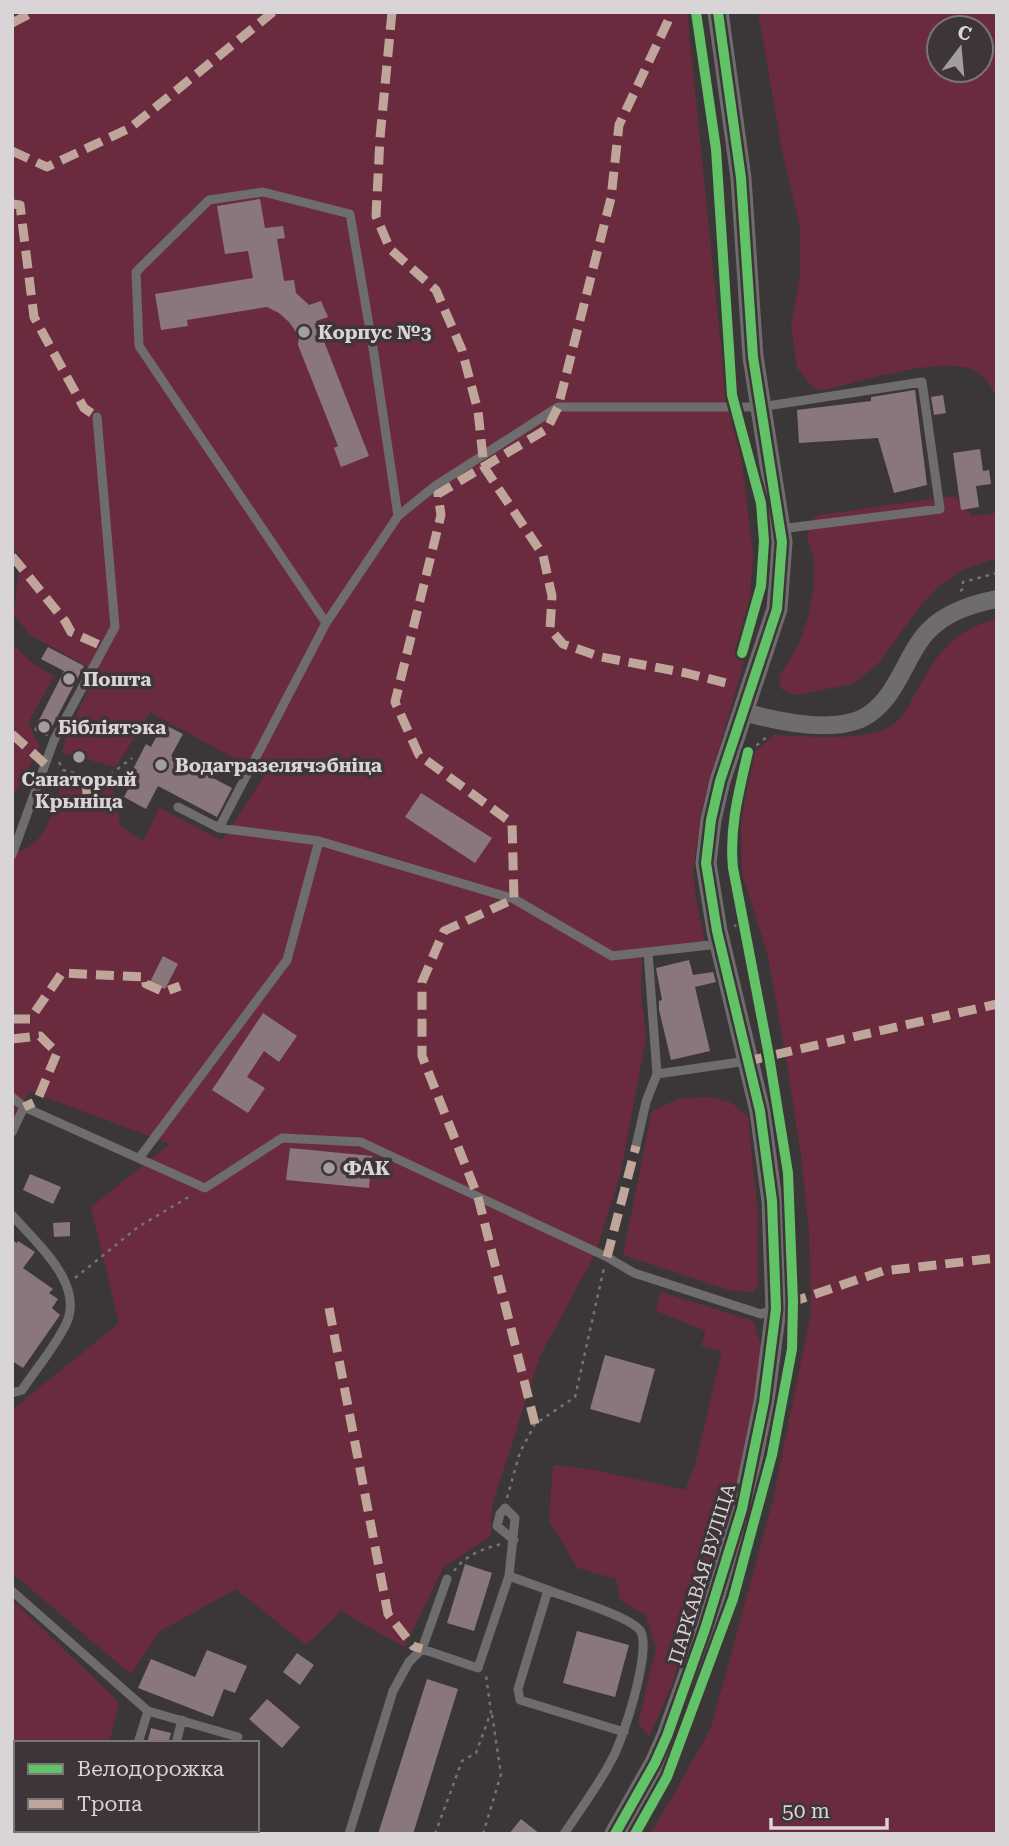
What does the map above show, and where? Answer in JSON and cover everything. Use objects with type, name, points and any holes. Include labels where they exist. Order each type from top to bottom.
[{"type":"street","name":"ПАРКАВАЯ ВУЛІЦА","points":[[615,1834],[667,1736],[727,1563],[764,1402],[776,1309],[772,1200],[760,1111],[709,884],[708,845],[720,781],[777,609],[781,568],[780,529],[754,357],[741,178],[718,12]]},
{"type":"street","points":[[744,712],[802,724],[840,723],[861,719],[881,703],[896,684],[922,637],[942,620],[972,604],[997,598]]},
{"type":"lane","points":[[326,623],[139,346],[136,272],[209,200],[263,192],[350,215],[398,516]]},
{"type":"lane","points":[[219,828],[326,623],[398,516],[435,486],[558,407],[760,407],[922,382],[940,509],[780,529]]},
{"type":"lane","points":[[12,855],[52,746],[115,627],[97,417]]},
{"type":"lane","points":[[178,807],[219,828],[319,842],[514,899],[612,956],[721,943]]},
{"type":"lane","points":[[140,1157],[287,960],[319,842]]},
{"type":"lane","points":[[636,1146],[646,1102],[657,1074],[648,952]]},
{"type":"lane","points":[[657,1074],[748,1061]]},
{"type":"lane","points":[[12,1097],[23,1107],[205,1188],[282,1138],[361,1142],[607,1257],[634,1273],[761,1314],[776,1309]]},
{"type":"lane","points":[[12,1132],[23,1107]]},
{"type":"lane","points":[[12,1215],[51,1260],[67,1285],[70,1312],[66,1325],[22,1390],[12,1393]]},
{"type":"lane","points":[[422,1649],[478,1668],[509,1576],[514,1540],[516,1518],[505,1508],[500,1514],[497,1526],[514,1540]]},
{"type":"lane","points":[[509,1576],[616,1614],[634,1624],[641,1632],[645,1651],[624,1732],[612,1760],[564,1834]]},
{"type":"lane","points":[[349,1834],[393,1690],[409,1662],[422,1649],[447,1579]]},
{"type":"lane","points":[[12,1591],[148,1711],[238,1737]]},
{"type":"lane","points":[[548,1591],[517,1689],[520,1700],[624,1732]]},
{"type":"lane","points":[[139,1741],[148,1711]]},
{"type":"lane","points":[[177,1741],[182,1720]]},
{"type":"path","points":[[953,595],[963,589],[963,582],[997,573]]},
{"type":"path","points":[[746,764],[748,752],[769,735]]},
{"type":"path","points":[[52,746],[63,769],[103,780],[132,758]]},
{"type":"path","points":[[741,913],[746,937]]},
{"type":"path","points":[[67,1285],[138,1227],[205,1188]]},
{"type":"path","points":[[505,1508],[520,1452],[535,1424],[575,1396],[607,1257]]},
{"type":"path","points":[[447,1579],[461,1561],[484,1549],[514,1540]]},
{"type":"path","points":[[483,1654],[501,1774],[483,1834]]},
{"type":"path","points":[[435,1834],[461,1761],[476,1753],[491,1712]]},
{"type":"shaded area","points":[[12,12],[687,12],[726,396],[739,438],[753,555],[745,659],[704,800],[693,868],[696,900],[705,942],[642,949],[641,995],[646,1038],[621,1171],[596,1252],[540,1356],[492,1506],[491,1536],[443,1568],[404,1647],[341,1611],[306,1645],[236,1589],[159,1632],[131,1674],[12,1573],[12,1410],[119,1323],[91,1207],[170,1144],[29,1091],[12,1124],[12,852],[24,850],[41,835],[52,813],[63,779],[113,788],[121,827],[143,841],[159,808],[222,840],[265,775],[150,712],[116,767],[62,753],[66,736],[97,672],[30,635],[14,615],[20,555],[12,550]]},
{"type":"shaded area","points":[[758,12],[997,12],[997,397],[980,374],[972,369],[956,366],[918,368],[820,391],[813,387],[797,368],[791,326],[800,276],[800,227],[783,155]]},
{"type":"shaded area","points":[[954,496],[963,503],[971,516],[997,513],[997,558],[964,569],[940,585],[920,606],[877,665],[853,684],[795,695],[781,689],[779,676],[799,643],[811,605],[814,563],[807,539],[811,520],[819,515]]},
{"type":"shaded area","points":[[997,619],[997,1834],[649,1834],[711,1728],[773,1500],[811,1312],[809,1231],[788,1070],[768,956],[742,873],[741,806],[755,752],[774,735],[851,736],[880,731],[891,726],[903,715],[931,666],[948,645],[969,630]]},
{"type":"shaded area","points":[[12,643],[31,662],[54,676],[28,723],[40,747],[12,798]]},
{"type":"shaded area","points":[[709,1097],[732,1103],[748,1117],[758,1216],[758,1283],[754,1292],[731,1291],[623,1255],[652,1111],[678,1099]]},
{"type":"shaded area","points":[[661,1292],[753,1321],[762,1349],[758,1387],[733,1510],[693,1611],[673,1682],[649,1737],[638,1723],[656,1648],[646,1615],[620,1600],[616,1579],[578,1568],[549,1521],[553,1465],[595,1470],[685,1490],[695,1466],[722,1351],[701,1346],[706,1331],[656,1311]]},
{"type":"shaded area","points":[[12,1600],[119,1702],[109,1741],[14,1741],[14,1832],[86,1834],[12,1834]]},
{"type":"building","name":"Корпус №3","points":[[260,199],[265,228],[283,226],[285,238],[277,239],[284,281],[294,280],[296,293],[309,305],[321,301],[328,317],[316,321],[369,456],[341,467],[334,448],[338,446],[298,345],[299,336],[279,313],[267,307],[187,320],[188,326],[161,330],[155,294],[253,278],[248,251],[225,254],[217,206]]},
{"type":"building","points":[[915,390],[927,485],[894,493],[878,438],[799,443],[797,410],[871,401],[871,397]]},
{"type":"building","points":[[943,395],[946,413],[934,415],[931,397]]},
{"type":"building","points":[[980,449],[983,471],[989,470],[991,484],[976,486],[979,507],[961,510],[953,453]]},
{"type":"building","points":[[48,647],[84,666],[47,736],[34,730],[64,671],[41,659]]},
{"type":"building","name":"Водагразелячэбніца","points":[[163,724],[183,734],[171,756],[232,788],[217,817],[158,786],[146,809],[124,797],[135,776],[131,773],[146,744],[151,747]]},
{"type":"building","points":[[421,793],[492,838],[475,863],[405,817]]},
{"type":"building","points":[[163,956],[178,964],[165,989],[150,982]]},
{"type":"building","points":[[689,960],[693,975],[713,972],[716,982],[695,987],[710,1051],[671,1060],[659,1010],[659,1001],[662,1000],[656,968]]},
{"type":"building","points":[[263,1013],[297,1036],[279,1062],[264,1051],[247,1077],[265,1088],[248,1113],[212,1090]]},
{"type":"building","name":"ФАК","points":[[290,1148],[372,1156],[369,1188],[286,1180]]},
{"type":"building","points":[[30,1174],[61,1187],[53,1204],[23,1190]]},
{"type":"building","points":[[70,1222],[70,1236],[54,1237],[53,1223]]},
{"type":"building","points":[[12,1240],[35,1252],[23,1268],[53,1289],[49,1293],[58,1299],[52,1308],[60,1315],[23,1368],[12,1361]]},
{"type":"building","points":[[605,1355],[655,1369],[640,1423],[590,1409]]},
{"type":"building","points":[[465,1564],[492,1573],[474,1631],[447,1623]]},
{"type":"building","points":[[577,1631],[629,1645],[615,1697],[563,1683]]},
{"type":"building","points":[[207,1650],[247,1666],[235,1693],[224,1689],[213,1717],[138,1688],[151,1659],[195,1677]]},
{"type":"building","points":[[297,1653],[314,1665],[300,1685],[283,1672]]},
{"type":"building","points":[[427,1679],[458,1689],[413,1834],[378,1834]]},
{"type":"building","points":[[267,1699],[300,1727],[282,1748],[249,1719]]},
{"type":"building","points":[[151,1728],[171,1733],[169,1741],[148,1741]]},
{"type":"building","points":[[521,1819],[540,1834],[509,1834]]},
{"type":"marked path","points":[[12,23],[33,12]]},
{"type":"marked path","points":[[12,151],[47,167],[130,128],[273,12]]},
{"type":"marked path","points":[[392,12],[380,138],[376,216],[390,249],[436,290],[462,350],[478,411],[484,467],[543,555],[552,596],[550,629],[563,644],[601,657],[734,685]]},
{"type":"marked path","points":[[535,1424],[478,1197],[422,1056],[422,982],[444,931],[514,899],[512,823],[419,755],[395,702],[441,515],[438,494],[547,429],[558,407],[611,198],[619,125],[670,12]]},
{"type":"marked path","points":[[12,204],[20,205],[34,317],[84,408],[97,417]]},
{"type":"marked path","points":[[12,556],[71,632],[104,647]]},
{"type":"marked path","points":[[12,734],[45,764]]},
{"type":"marked path","points":[[86,776],[87,794]]},
{"type":"marked path","points":[[12,1019],[30,1019],[62,973],[145,977],[146,984],[164,992],[180,986]]},
{"type":"marked path","points":[[748,1061],[997,1004]]},
{"type":"marked path","points":[[12,1039],[40,1036],[57,1053],[37,1101],[24,1107]]},
{"type":"marked path","points":[[607,1257],[636,1146]]},
{"type":"marked path","points":[[789,1303],[883,1271],[997,1258]]},
{"type":"marked path","points":[[329,1308],[388,1614],[413,1646],[422,1649]]},
{"type":"cycle path","points":[[696,12],[716,149],[732,395],[761,503],[764,541],[761,586],[742,653]]},
{"type":"cycle path","points":[[615,1834],[667,1736],[705,1629],[742,1509],[764,1402],[776,1309],[772,1201],[760,1111],[717,931],[706,863],[711,820],[720,781],[777,609],[782,542],[753,357],[741,178],[718,12]]},
{"type":"cycle path","points":[[635,1834],[667,1777],[733,1599],[772,1455],[792,1349],[788,1173],[733,868],[734,824],[748,752]]},
{"type":"place","name":"Корпус №3","points":[[304,332]]},
{"type":"place","name":"Пошта","points":[[69,679]]},
{"type":"place","name":"Бібліятэка","points":[[44,727]]},
{"type":"place","name":"Санаторый Крыніца","points":[[79,757]]},
{"type":"place","name":"Водагразелячэбніца","points":[[161,765]]},
{"type":"place","name":"ФАК","points":[[329,1168]]}]
